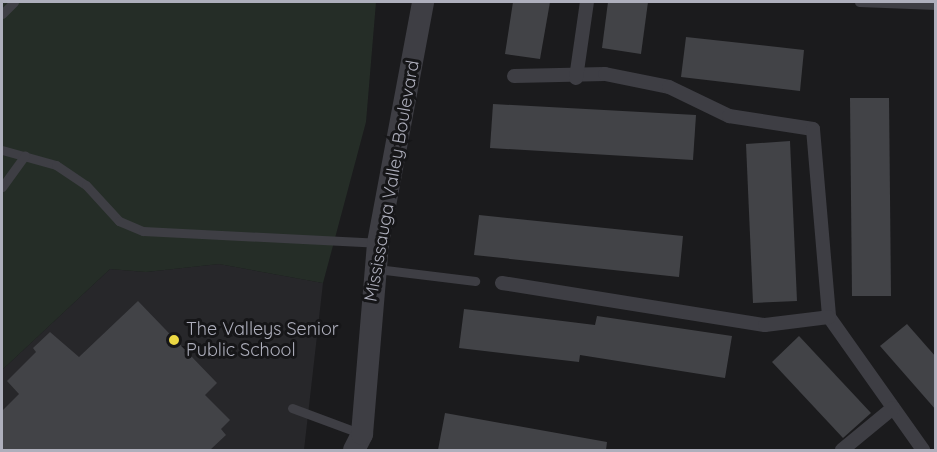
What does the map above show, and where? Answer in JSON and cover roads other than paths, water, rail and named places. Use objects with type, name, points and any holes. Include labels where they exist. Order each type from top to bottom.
[{"type":"street","name":"Mississauga Valley Boulevard","points":[[362,445],[378,243],[423,2]]},
{"type":"street","points":[[576,78],[587,2]]},
{"type":"street","points":[[514,76],[576,78],[605,74],[669,87],[729,116],[813,129],[829,317],[922,450]]},
{"type":"street","points":[[502,283],[765,325],[829,317]]},
{"type":"street","points":[[842,450],[893,408]]},
{"type":"lane","points":[[2,14],[14,2]]},
{"type":"lane","points":[[859,2],[936,5]]},
{"type":"lane","points":[[2,150],[56,165],[86,185],[119,221],[143,231],[378,243]]},
{"type":"lane","points":[[2,187],[25,155]]},
{"type":"lane","points":[[375,269],[475,281]]},
{"type":"lane","points":[[292,408],[362,445]]},
{"type":"place","name":"The Valleys Senior Public School","points":[[174,340]]}]
